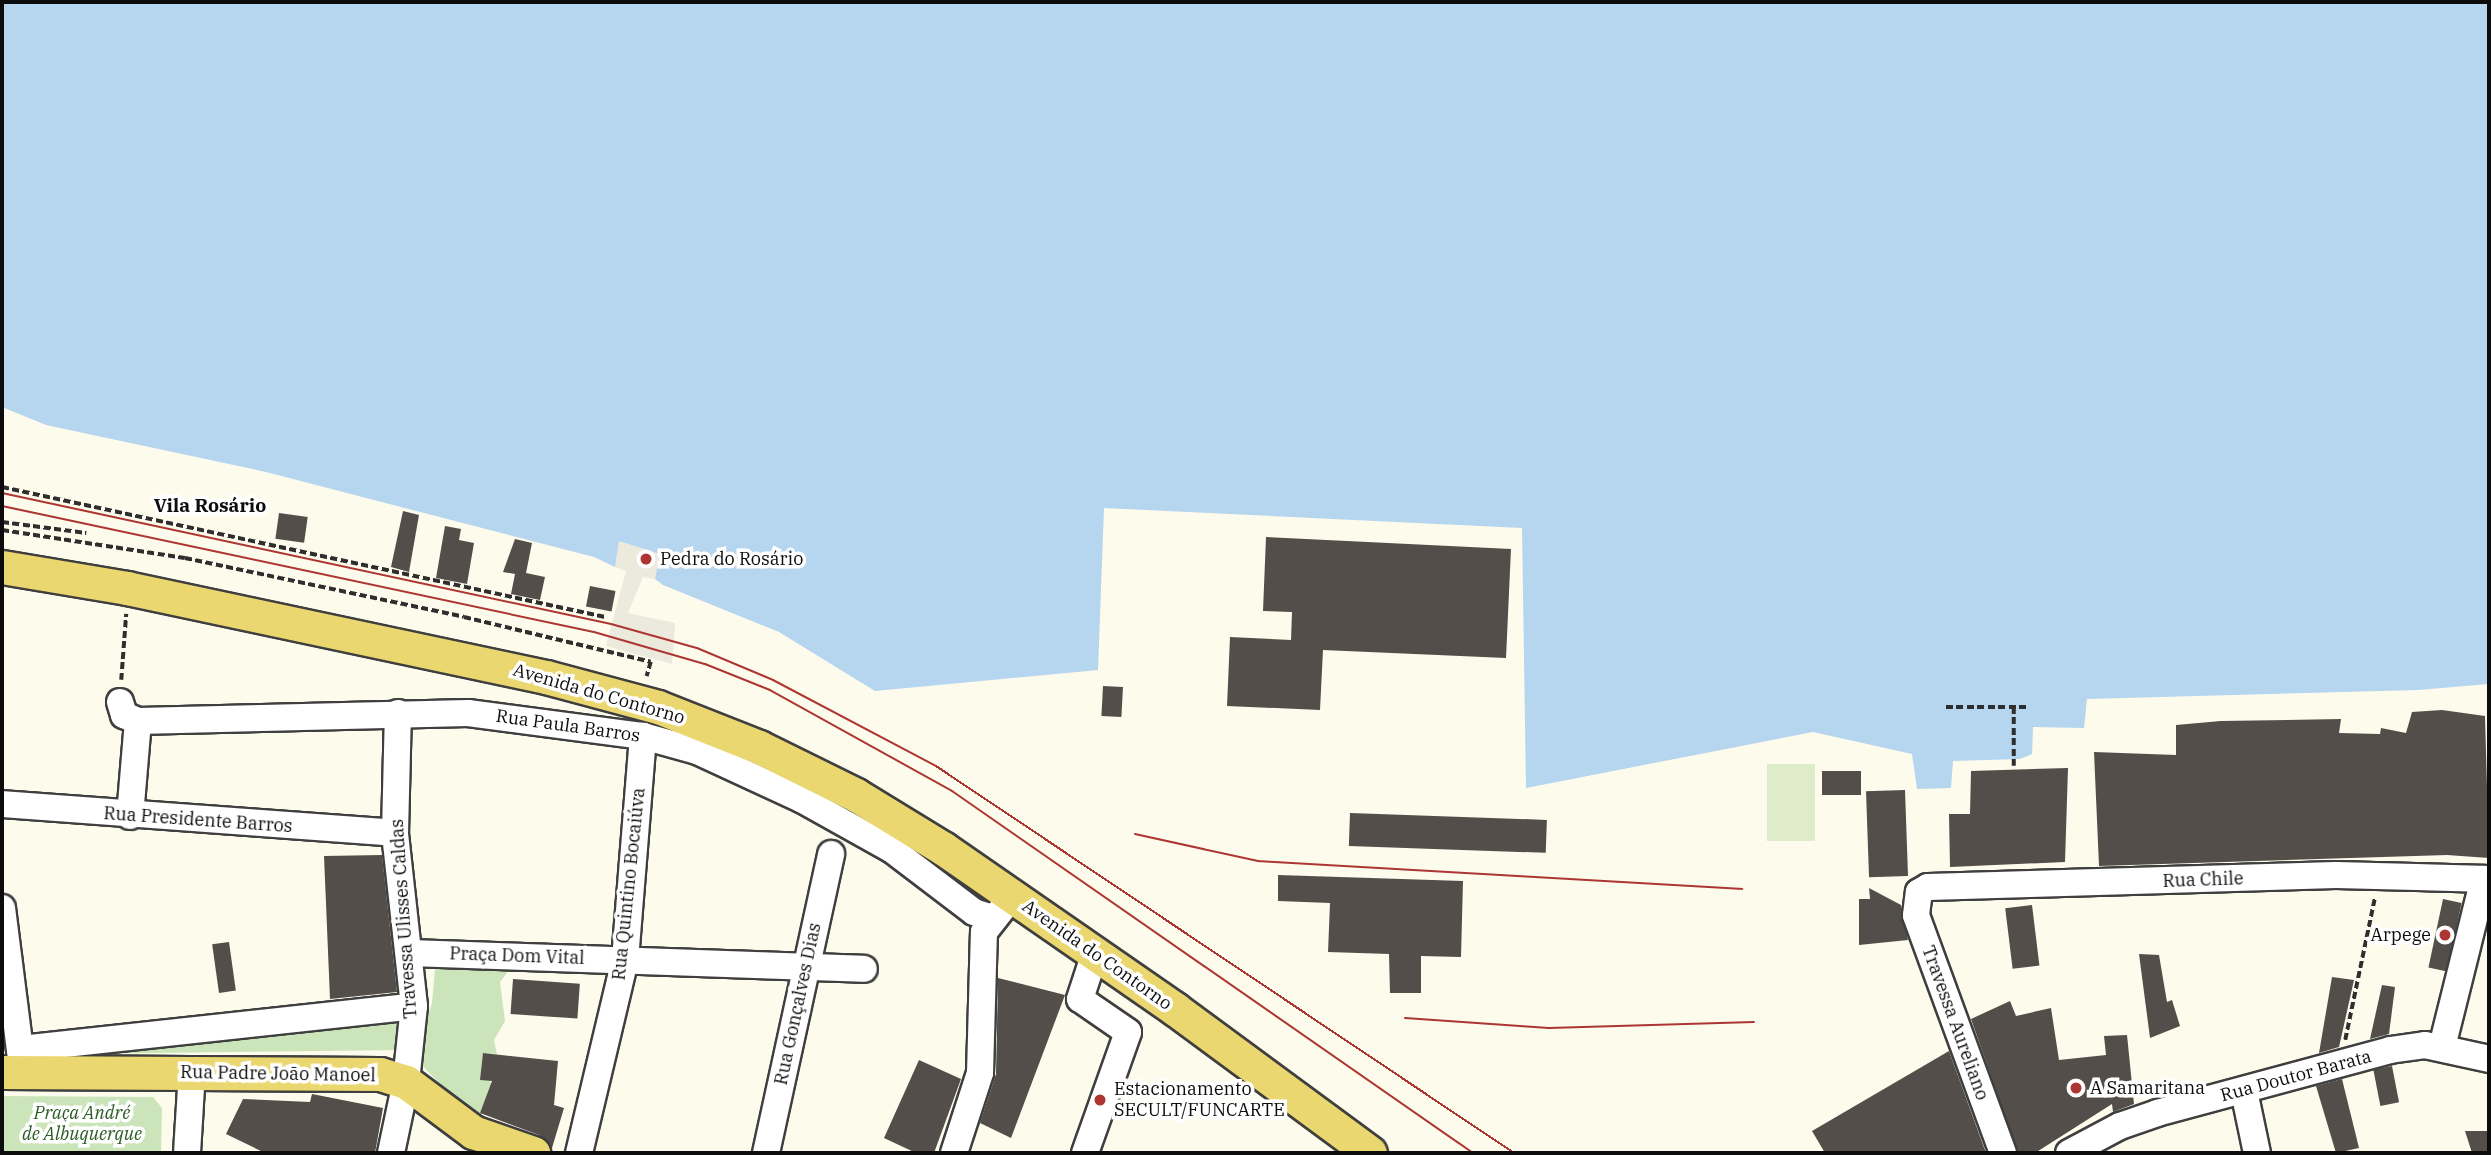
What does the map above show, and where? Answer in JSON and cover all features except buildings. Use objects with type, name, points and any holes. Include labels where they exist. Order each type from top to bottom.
[{"type":"main road","name":"Avenida do Contorno","points":[[2,567],[127,588],[397,642],[658,706],[759,747],[856,795],[1000,906],[1095,953],[1370,1153]]},
{"type":"main road","name":"Rua Padre João Manoel","points":[[15,1064],[192,1072],[365,1073],[406,1082],[471,1143],[533,1153]]},
{"type":"street","points":[[120,702],[124,715],[138,721],[130,816]]},
{"type":"street","name":"Travessa Ulisses Caldas","points":[[391,1153],[406,1082],[414,1006],[395,833],[398,713]]},
{"type":"street","name":"Rua Paula Barros","points":[[138,721],[468,713],[643,736],[697,751],[801,799],[891,849],[974,912],[1000,906]]},
{"type":"street","name":"Rua Quintino Bocaiúva","points":[[579,1153],[625,960],[643,736]]},
{"type":"street","name":"Rua Presidente Barros","points":[[2,804],[130,816],[395,833]]},
{"type":"street","name":"Rua Gonçalves Dias","points":[[766,1153],[831,854]]},
{"type":"street","name":"Rua Chile","points":[[1919,892],[1927,887],[2379,876],[2487,879]]},
{"type":"street","points":[[2442,1047],[2487,879]]},
{"type":"street","name":"Travessa Aureliano","points":[[1919,892],[1916,915],[2003,1153]]},
{"type":"street","points":[[954,1153],[979,1073],[982,951],[1000,906]]},
{"type":"street","points":[[2,908],[15,1064],[414,1006]]},
{"type":"street","name":"Praça Dom Vital","points":[[410,953],[864,969]]},
{"type":"street","points":[[1085,1153],[1128,1032],[1080,999],[1095,953]]},
{"type":"street","name":"Rua Doutor Barata","points":[[2069,1153],[2120,1126],[2408,1046],[2442,1047],[2489,1059]]},
{"type":"street","points":[[187,1153],[192,1072]]},
{"type":"street","points":[[2244,1091],[2257,1153]]},
{"type":"path","points":[[2,487],[191,524],[605,617]]},
{"type":"path","points":[[2,522],[86,533]]},
{"type":"path","points":[[2,530],[185,558],[464,617],[651,662],[647,676]]},
{"type":"path","points":[[120,702],[127,588]]},
{"type":"path","points":[[1946,707],[2030,707]]},
{"type":"path","points":[[2014,707],[2014,766]]},
{"type":"path","points":[[2340,1066],[2379,876]]},
{"type":"green space","points":[[1767,764],[1815,764],[1815,841],[1767,841]]},
{"type":"green space","points":[[477,964],[510,969],[500,982],[505,1021],[494,1040],[497,1054],[483,1053],[491,1084],[477,1123],[416,1059],[432,1003],[435,969]]},
{"type":"green space","points":[[401,1023],[402,1050],[70,1054]]},
{"type":"green space","name":"Praça André de Albuquerque","points":[[2,1096],[153,1097],[162,1108],[161,1153],[2,1153]]},
{"type":"shaded area","points":[[619,541],[661,554],[655,579],[643,577],[628,613],[675,623],[672,664],[606,646],[626,571],[615,567]]},
{"type":"water","points":[[2,2],[2489,2],[2489,684],[2418,690],[2087,699],[2084,728],[2033,727],[2032,754],[2020,759],[1953,761],[1951,788],[1917,789],[1912,754],[1813,732],[1526,788],[1522,528],[1104,508],[1098,670],[875,691],[779,632],[663,585],[655,579],[660,554],[619,541],[615,567],[594,557],[266,472],[46,425],[2,407]]},
{"type":"tram line","points":[[2,493],[611,624],[697,648],[773,680],[936,766],[1514,1153]]},
{"type":"tram line","points":[[2,506],[594,632],[705,664],[770,690],[952,791],[1473,1153]]},
{"type":"tram line","points":[[1135,834],[1258,861],[1742,889]]},
{"type":"tram line","points":[[1405,1018],[1549,1028],[1754,1022]]},
{"type":"place","name":"Pedra do Rosário","points":[[646,559]]},
{"type":"place","name":"Arpege","points":[[2445,935]]},
{"type":"place","name":"A Samaritana","points":[[2076,1088]]},
{"type":"place","name":"Estacionamento SECULT/FUNCARTE","points":[[1100,1100]]},
{"type":"district","name":"Vila Rosário","points":[[210,506]]}]
